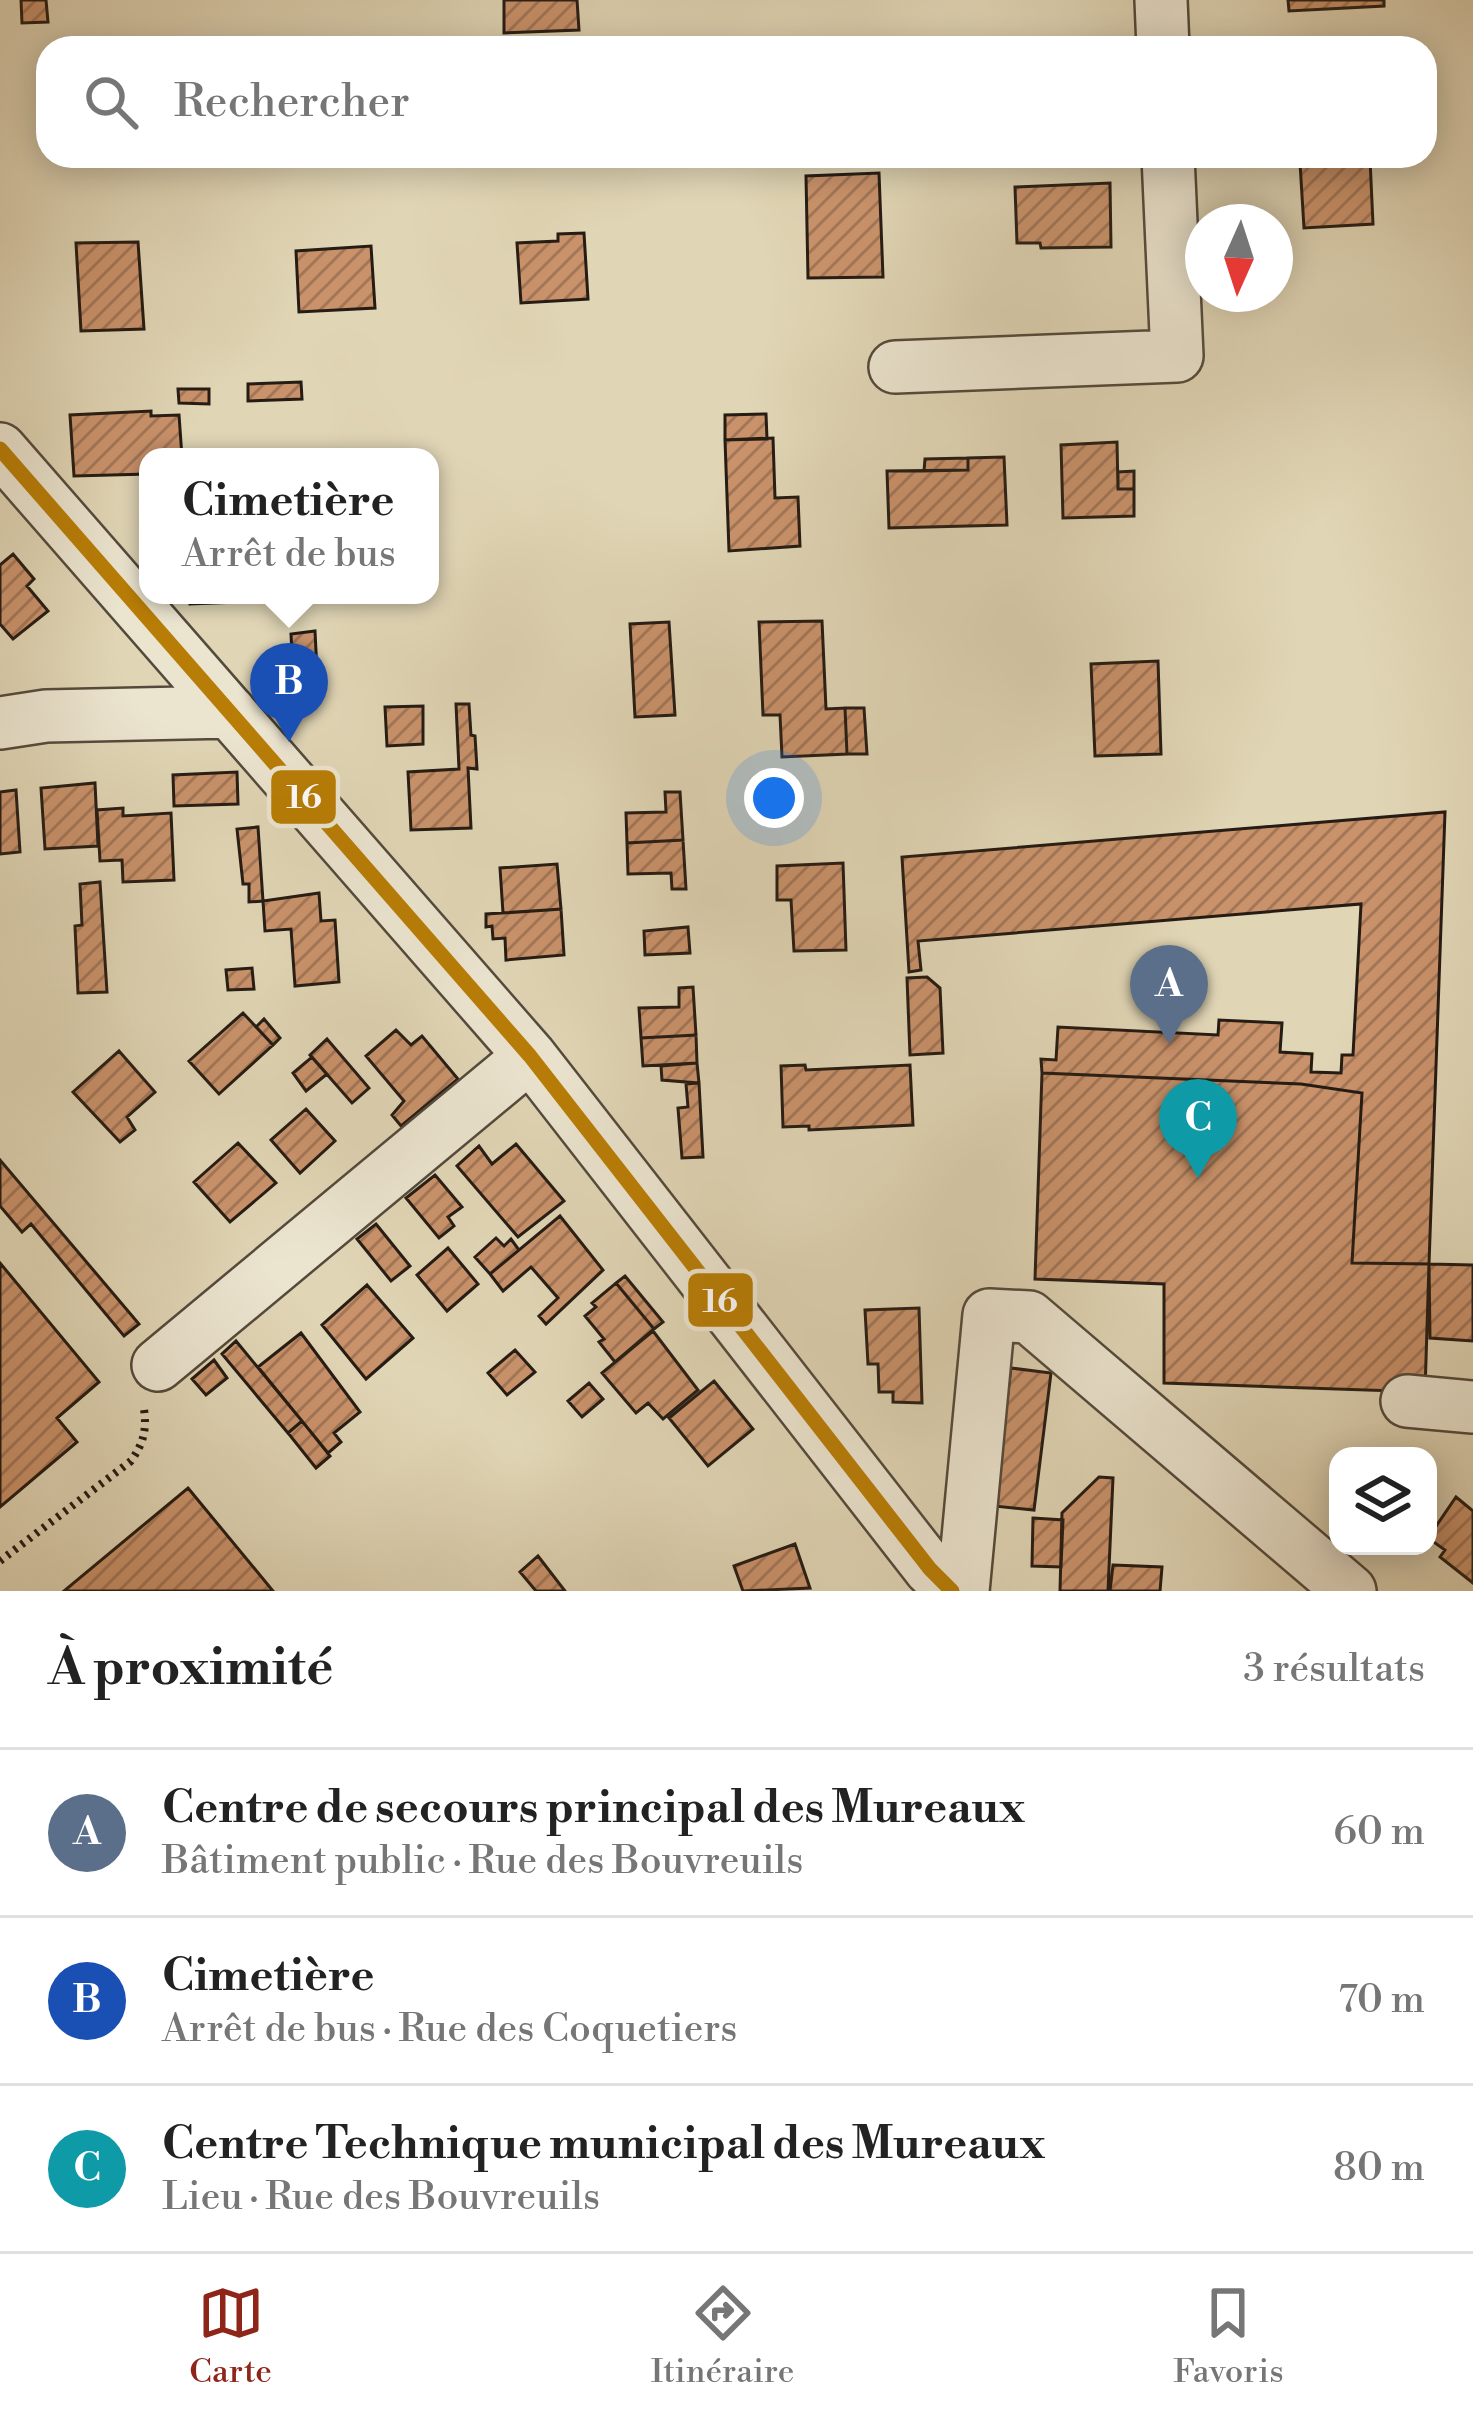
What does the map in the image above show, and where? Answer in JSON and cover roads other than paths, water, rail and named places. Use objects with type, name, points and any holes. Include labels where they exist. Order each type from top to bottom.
[{"type":"street","points":[[1161,0],[1162,36]]},
{"type":"street","points":[[895,367],[1177,356],[1169,168]]},
{"type":"street","points":[[0,449],[530,1055],[930,1569],[952,1591]]},
{"type":"street","points":[[0,723],[46,716],[230,712]]},
{"type":"street","points":[[158,1365],[530,1055]]},
{"type":"street","points":[[963,1591],[989,1315],[1029,1317],[1350,1591]]},
{"type":"street","points":[[1407,1401],[1473,1407]]},
{"type":"place","name":"Cimetière","points":[[289,742]]},
{"type":"place","name":"Centre de secours principal des Mureaux","points":[[1169,1044]]},
{"type":"place","name":"Centre Technique municipal des Mureaux","points":[[1198,1178]]}]
